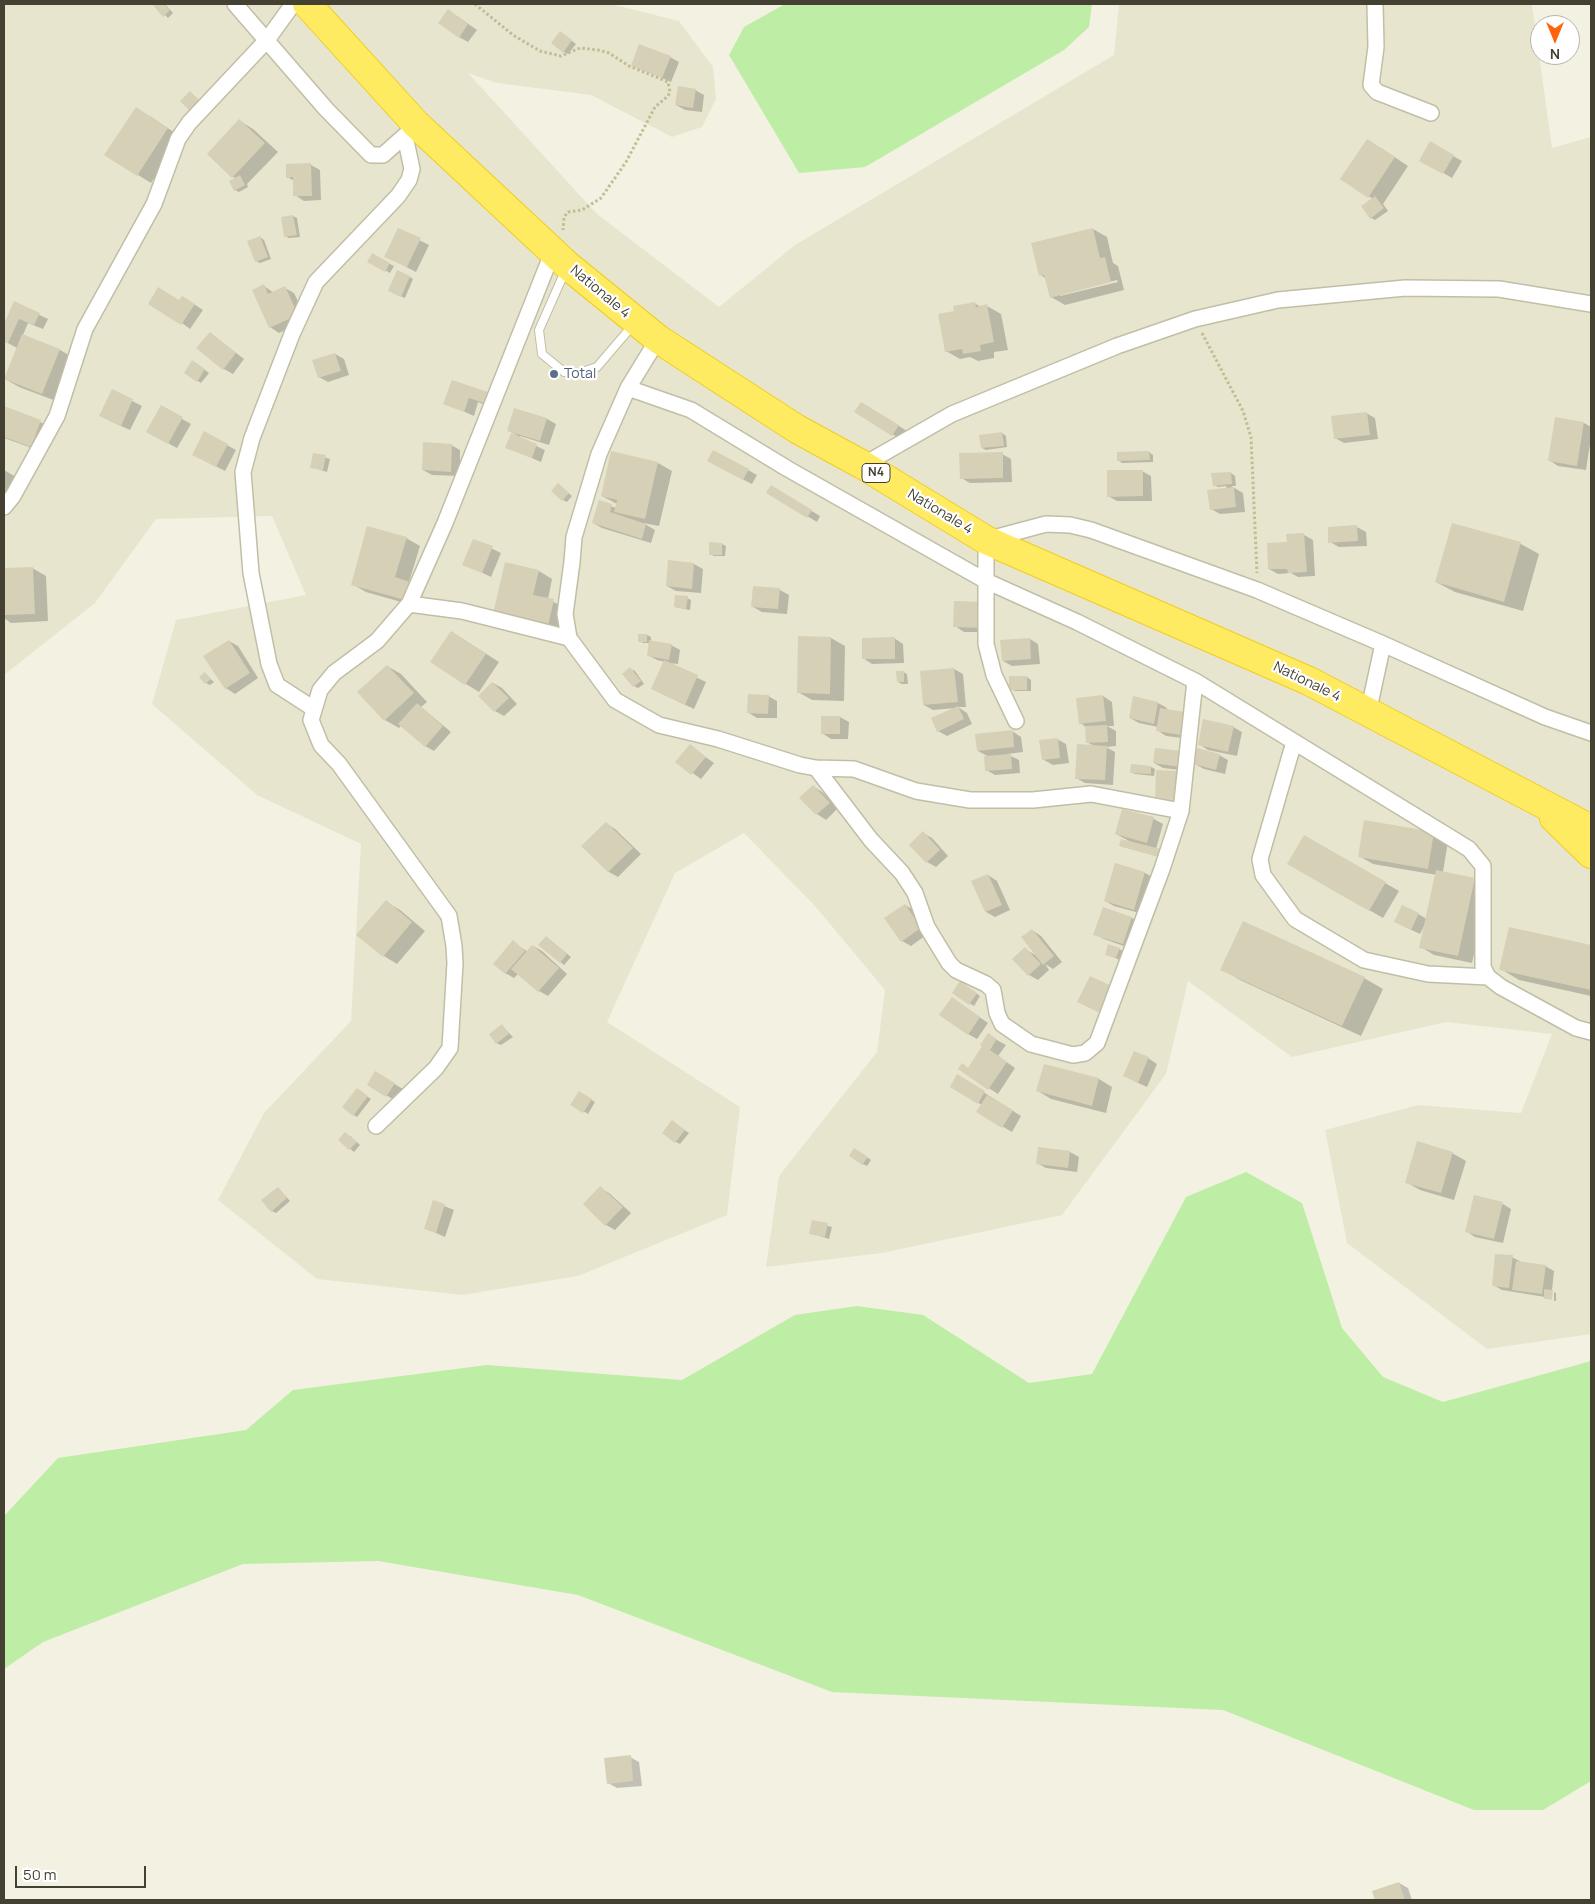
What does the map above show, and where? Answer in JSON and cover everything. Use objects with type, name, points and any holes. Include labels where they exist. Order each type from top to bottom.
[{"type":"highway","name":"Nationale 4","points":[[307,4],[410,130],[636,322],[797,429],[863,465],[986,540],[1309,681],[1591,829]]},
{"type":"highway","name":"Nationale 4","points":[[1539,803],[1591,854]]},
{"type":"street","points":[[235,4],[326,109],[371,155],[383,155],[410,130]]},
{"type":"street","points":[[4,507],[13,496],[57,416],[85,329],[154,204],[178,139],[189,123],[267,40],[292,4]]},
{"type":"street","points":[[1375,4],[1376,47],[1371,85],[1377,92],[1431,113]]},
{"type":"street","points":[[314,709],[277,685],[269,664],[251,573],[243,472],[252,438],[292,334],[316,282],[398,196],[409,180],[412,169],[410,130]]},
{"type":"street","points":[[376,1126],[436,1068],[450,1048],[455,963],[454,946],[449,916],[339,764],[321,745],[310,720],[320,690],[334,673],[377,641],[409,604],[561,259]]},
{"type":"street","points":[[863,465],[952,414],[1116,346],[1195,319],[1278,300],[1405,288],[1500,289],[1591,304]]},
{"type":"street","points":[[658,338],[628,388],[599,454],[574,536],[565,614],[569,638],[615,700],[659,725],[718,740],[768,757],[816,768],[854,769],[916,791],[970,800],[1033,800],[1091,794],[1181,811]]},
{"type":"street","points":[[628,388],[691,410],[805,478],[986,581],[1076,622],[1195,681],[1469,850],[1483,866],[1483,966],[1488,977],[1501,987],[1576,1028],[1591,1032]]},
{"type":"street","points":[[1016,720],[994,675],[986,644],[986,540],[1046,524],[1070,525],[1091,530],[1258,590],[1545,717],[1591,733]]},
{"type":"street","points":[[409,604],[462,611],[569,638]]},
{"type":"street","points":[[1368,713],[1383,644]]},
{"type":"street","points":[[816,768],[871,840],[902,873],[914,893],[927,927],[949,963],[956,970],[986,984],[993,990],[996,1012],[1002,1024],[1031,1044],[1073,1055],[1085,1053],[1097,1043],[1162,869],[1181,811],[1195,681]]},
{"type":"street","points":[[1294,742],[1260,858],[1263,875],[1296,918],[1364,960],[1428,974],[1488,977]]},
{"type":"lane","points":[[561,259],[538,330],[542,354],[564,372],[579,373],[597,367],[636,322]]},
{"type":"path","points":[[475,4],[512,35],[540,52],[561,56],[580,48],[598,50],[610,53],[629,66],[668,82],[670,92],[668,96],[655,107],[626,162],[601,198],[582,210],[568,212],[564,217],[561,259]]},
{"type":"path","points":[[1195,319],[1243,411],[1251,437],[1258,590]]},
{"type":"shaded area","points":[[4,4],[611,4],[679,21],[713,67],[716,99],[702,127],[672,137],[591,95],[497,83],[468,73],[597,214],[719,307],[795,245],[1114,55],[1119,4],[1532,4],[1534,15],[1530,15],[1530,65],[1540,65],[1552,148],[1591,137],[1591,1334],[1487,1349],[1347,1243],[1325,1130],[1418,1105],[1521,1113],[1552,1034],[1446,1022],[1292,1057],[1188,981],[1166,1074],[1062,1215],[882,1253],[766,1267],[779,1176],[877,1052],[885,990],[815,906],[744,833],[675,873],[607,1022],[740,1107],[727,1215],[578,1276],[462,1295],[317,1279],[218,1200],[264,1113],[351,1021],[361,844],[257,795],[152,704],[176,620],[306,595],[272,516],[156,519],[95,603],[4,675]]},
{"type":"green space","points":[[785,4],[1092,4],[1089,27],[1064,50],[865,167],[799,173],[729,55],[744,27]]},
{"type":"green space","points":[[1246,1172],[1302,1203],[1342,1328],[1383,1377],[1443,1402],[1591,1361],[1591,1781],[1543,1810],[1474,1810],[1223,1710],[832,1692],[578,1595],[378,1561],[243,1564],[43,1642],[4,1669],[4,1516],[58,1458],[246,1430],[293,1390],[487,1365],[682,1380],[795,1315],[857,1306],[923,1315],[1029,1383],[1092,1374],[1186,1197]]},
{"type":"building","points":[[152,4],[164,4],[170,10],[163,17]]},
{"type":"building","points":[[448,9],[468,24],[459,38],[438,23]]},
{"type":"building","points":[[560,31],[572,40],[563,53],[551,43]]},
{"type":"building","points":[[639,44],[671,56],[662,78],[631,66]]},
{"type":"building","points":[[678,86],[696,89],[693,108],[675,105]]},
{"type":"building","points":[[190,91],[205,106],[195,116],[180,101]]},
{"type":"building","points":[[136,107],[168,128],[137,176],[104,155]]},
{"type":"building","points":[[239,119],[265,143],[232,178],[207,154]]},
{"type":"building","points":[[1367,139],[1395,157],[1368,198],[1340,179]]},
{"type":"building","points":[[1430,141],[1454,155],[1443,174],[1419,161]]},
{"type":"building","points":[[311,163],[312,196],[293,196],[293,177],[286,178],[286,164]]},
{"type":"building","points":[[240,175],[245,185],[234,191],[229,181]]},
{"type":"building","points":[[1375,196],[1384,208],[1370,219],[1361,206]]},
{"type":"building","points":[[293,215],[297,235],[284,237],[281,217]]},
{"type":"building","points":[[398,228],[421,238],[407,267],[384,257]]},
{"type":"building","points":[[1093,228],[1100,258],[1105,257],[1111,282],[1050,298],[1044,275],[1039,276],[1031,243]]},
{"type":"building","points":[[260,236],[268,257],[255,262],[247,241]]},
{"type":"building","points":[[372,253],[390,263],[385,272],[367,262]]},
{"type":"building","points":[[397,270],[410,276],[401,297],[388,291]]},
{"type":"building","points":[[264,284],[268,294],[285,286],[298,315],[269,328],[252,290]]},
{"type":"building","points":[[158,287],[179,300],[182,296],[195,304],[181,325],[148,304]]},
{"type":"building","points":[[14,301],[40,313],[34,325],[19,319],[8,343],[4,342],[4,324]]},
{"type":"building","points":[[975,302],[976,307],[987,304],[994,342],[980,345],[981,351],[963,354],[962,349],[945,352],[938,314],[954,311],[953,306]]},
{"type":"building","points":[[210,332],[236,353],[223,370],[196,348]]},
{"type":"building","points":[[22,334],[60,349],[42,394],[4,379]]},
{"type":"building","points":[[335,353],[341,371],[318,378],[312,360]]},
{"type":"building","points":[[192,360],[205,369],[197,382],[184,373]]},
{"type":"building","points":[[452,380],[488,392],[484,403],[469,398],[464,412],[443,404]]},
{"type":"building","points":[[112,389],[133,399],[121,426],[99,416]]},
{"type":"building","points":[[861,402],[899,425],[892,436],[854,412]]},
{"type":"building","points":[[161,405],[183,417],[168,444],[146,432]]},
{"type":"building","points":[[4,406],[41,420],[31,447],[4,437]]},
{"type":"building","points":[[514,408],[547,418],[540,441],[507,431]]},
{"type":"building","points":[[1367,412],[1370,435],[1334,439],[1331,416]]},
{"type":"building","points":[[1555,417],[1584,422],[1577,466],[1548,461]]},
{"type":"building","points":[[204,431],[228,444],[216,467],[192,455]]},
{"type":"building","points":[[1002,432],[1004,446],[981,448],[979,435]]},
{"type":"building","points":[[511,433],[537,444],[532,458],[505,448]]},
{"type":"building","points":[[423,442],[452,444],[451,472],[422,470]]},
{"type":"building","points":[[713,450],[749,469],[743,480],[707,461]]},
{"type":"building","points":[[611,451],[658,462],[645,519],[614,512],[617,500],[601,496]]},
{"type":"building","points":[[1149,451],[1150,460],[1117,461],[1117,452]]},
{"type":"building","points":[[1003,452],[1003,478],[960,479],[959,453]]},
{"type":"building","points":[[313,453],[326,455],[323,470],[310,468]]},
{"type":"building","points":[[1107,470],[1143,470],[1143,496],[1107,497]]},
{"type":"building","points":[[1231,472],[1232,484],[1213,486],[1211,473]]},
{"type":"building","points":[[558,483],[569,493],[562,501],[551,491]]},
{"type":"building","points":[[771,485],[812,510],[807,518],[766,493]]},
{"type":"building","points":[[1234,487],[1236,507],[1210,510],[1207,490]]},
{"type":"building","points":[[599,500],[612,504],[610,512],[646,524],[642,539],[592,523]]},
{"type":"building","points":[[1452,523],[1521,542],[1504,602],[1435,582]]},
{"type":"building","points":[[1357,525],[1358,541],[1328,543],[1328,527]]},
{"type":"building","points":[[367,526],[407,537],[395,577],[410,582],[405,600],[351,585]]},
{"type":"building","points":[[1304,533],[1307,572],[1288,573],[1287,569],[1268,569],[1267,543],[1287,542],[1286,534]]},
{"type":"building","points":[[473,539],[493,546],[482,573],[462,565]]},
{"type":"building","points":[[709,542],[722,543],[722,555],[709,555]]},
{"type":"building","points":[[668,560],[694,563],[692,589],[666,586]]},
{"type":"building","points":[[505,562],[539,570],[533,595],[554,599],[547,631],[492,618]]},
{"type":"building","points":[[33,567],[35,614],[4,615],[4,568]]},
{"type":"building","points":[[753,586],[780,588],[778,609],[751,607]]},
{"type":"building","points":[[675,595],[688,596],[686,609],[674,607]]},
{"type":"building","points":[[954,601],[984,602],[983,628],[953,627]]},
{"type":"building","points":[[451,631],[486,654],[465,685],[430,662]]},
{"type":"building","points":[[638,634],[647,634],[647,642],[638,642]]},
{"type":"building","points":[[798,636],[831,637],[830,694],[797,693]]},
{"type":"building","points":[[895,637],[895,659],[862,659],[862,638]]},
{"type":"building","points":[[1030,638],[1031,659],[1002,661],[1000,640]]},
{"type":"building","points":[[229,640],[250,673],[225,689],[203,656]]},
{"type":"building","points":[[649,640],[672,644],[669,660],[647,656]]},
{"type":"building","points":[[664,660],[698,675],[685,705],[651,689]]},
{"type":"building","points":[[387,665],[414,693],[384,721],[357,692]]},
{"type":"building","points":[[630,667],[641,681],[633,687],[622,674]]},
{"type":"building","points":[[954,668],[958,702],[923,705],[920,671]]},
{"type":"building","points":[[896,671],[904,671],[904,682],[897,682]]},
{"type":"building","points":[[205,672],[211,679],[205,684],[199,677]]},
{"type":"building","points":[[1009,676],[1027,676],[1027,690],[1009,690]]},
{"type":"building","points":[[492,682],[509,698],[494,712],[478,696]]},
{"type":"building","points":[[748,694],[769,695],[768,714],[747,713]]},
{"type":"building","points":[[1103,695],[1106,721],[1079,724],[1076,698]]},
{"type":"building","points":[[1133,696],[1158,702],[1154,724],[1129,718]]},
{"type":"building","points":[[417,703],[443,726],[425,747],[398,724]]},
{"type":"building","points":[[958,706],[964,719],[937,732],[931,718]]},
{"type":"building","points":[[1160,708],[1185,712],[1181,735],[1156,731]]},
{"type":"building","points":[[821,716],[840,716],[840,734],[821,734]]},
{"type":"building","points":[[1203,719],[1234,726],[1228,752],[1198,745]]},
{"type":"building","points":[[1107,725],[1108,742],[1086,743],[1085,726]]},
{"type":"building","points":[[1013,730],[1014,747],[977,751],[975,734]]},
{"type":"building","points":[[1058,738],[1060,758],[1042,760],[1039,740]]},
{"type":"building","points":[[690,744],[706,757],[691,775],[675,762]]},
{"type":"building","points":[[1077,744],[1107,746],[1105,780],[1075,779]]},
{"type":"building","points":[[1155,748],[1182,751],[1180,767],[1153,763]]},
{"type":"building","points":[[1197,748],[1220,754],[1216,770],[1194,764]]},
{"type":"building","points":[[1011,754],[1012,769],[985,771],[984,756]]},
{"type":"building","points":[[1131,764],[1151,766],[1151,774],[1130,773]]},
{"type":"building","points":[[1156,770],[1176,771],[1175,802],[1155,801]]},
{"type":"building","points":[[813,785],[830,803],[816,815],[799,798]]},
{"type":"building","points":[[1122,809],[1154,817],[1147,843],[1115,834]]},
{"type":"building","points":[[1364,820],[1434,832],[1428,869],[1358,857]]},
{"type":"building","points":[[606,822],[633,848],[608,872],[581,846]]},
{"type":"building","points":[[923,831],[940,850],[926,863],[909,845]]},
{"type":"building","points":[[1304,835],[1386,882],[1369,911],[1287,864]]},
{"type":"building","points":[[1121,839],[1161,849],[1159,857],[1119,846]]},
{"type":"building","points":[[1115,863],[1145,872],[1134,910],[1104,901]]},
{"type":"building","points":[[1436,870],[1475,878],[1458,956],[1419,948]]},
{"type":"building","points":[[988,874],[1002,905],[985,912],[971,881]]},
{"type":"building","points":[[386,900],[412,922],[383,957],[356,935]]},
{"type":"building","points":[[905,904],[921,928],[901,942],[884,918]]},
{"type":"building","points":[[1402,905],[1419,913],[1411,930],[1394,922]]},
{"type":"building","points":[[1103,907],[1132,917],[1123,944],[1093,935]]},
{"type":"building","points":[[1243,921],[1365,977],[1342,1026],[1220,970]]},
{"type":"building","points":[[1509,927],[1591,945],[1591,990],[1499,970]]},
{"type":"building","points":[[1032,929],[1054,956],[1043,965],[1021,937]]},
{"type":"building","points":[[546,936],[567,954],[560,963],[538,945]]},
{"type":"building","points":[[513,940],[525,951],[505,974],[493,964]]},
{"type":"building","points":[[1108,944],[1120,948],[1116,958],[1105,955]]},
{"type":"building","points":[[532,945],[559,968],[538,992],[511,969]]},
{"type":"building","points":[[1025,947],[1041,964],[1028,976],[1012,959]]},
{"type":"building","points":[[1090,976],[1114,987],[1100,1013],[1077,1002]]},
{"type":"building","points":[[960,981],[977,993],[969,1005],[952,993]]},
{"type":"building","points":[[952,997],[980,1017],[968,1035],[939,1015]]},
{"type":"building","points":[[502,1024],[509,1034],[496,1044],[489,1034]]},
{"type":"building","points":[[988,1033],[997,1039],[990,1050],[1007,1062],[988,1090],[958,1069],[962,1063],[968,1068]]},
{"type":"building","points":[[1134,1051],[1149,1057],[1138,1083],[1123,1076]]},
{"type":"building","points":[[1044,1064],[1099,1078],[1092,1106],[1036,1091]]},
{"type":"building","points":[[375,1071],[395,1083],[386,1097],[367,1085]]},
{"type":"building","points":[[957,1074],[985,1091],[978,1104],[950,1087]]},
{"type":"building","points":[[357,1088],[368,1096],[353,1116],[342,1107]]},
{"type":"building","points":[[579,1091],[592,1099],[583,1113],[570,1105]]},
{"type":"building","points":[[987,1095],[1013,1110],[1002,1128],[976,1112]]},
{"type":"building","points":[[672,1120],[685,1130],[675,1143],[662,1133]]},
{"type":"building","points":[[345,1132],[357,1142],[349,1150],[338,1140]]},
{"type":"building","points":[[1417,1141],[1453,1152],[1441,1193],[1405,1183]]},
{"type":"building","points":[[1038,1147],[1070,1151],[1068,1168],[1036,1164]]},
{"type":"building","points":[[854,1148],[868,1157],[862,1165],[849,1156]]},
{"type":"building","points":[[600,1186],[623,1207],[605,1226],[583,1204]]},
{"type":"building","points":[[278,1187],[287,1198],[271,1212],[261,1200]]},
{"type":"building","points":[[1474,1195],[1503,1202],[1494,1239],[1465,1232]]},
{"type":"building","points":[[433,1200],[445,1204],[436,1233],[424,1229]]},
{"type":"building","points":[[812,1220],[828,1223],[825,1237],[809,1234]]},
{"type":"building","points":[[1495,1254],[1513,1255],[1509,1288],[1492,1286]]},
{"type":"building","points":[[1516,1261],[1546,1265],[1542,1294],[1512,1290]]},
{"type":"building","points":[[1544,1289],[1553,1290],[1552,1299],[1544,1299]]},
{"type":"building","points":[[631,1755],[633,1781],[607,1784],[604,1758]]},
{"type":"building","points":[[1399,1882],[1405,1900],[1375,1900],[1372,1891]]},
{"type":"place","name":"Total","points":[[554,374]]}]
